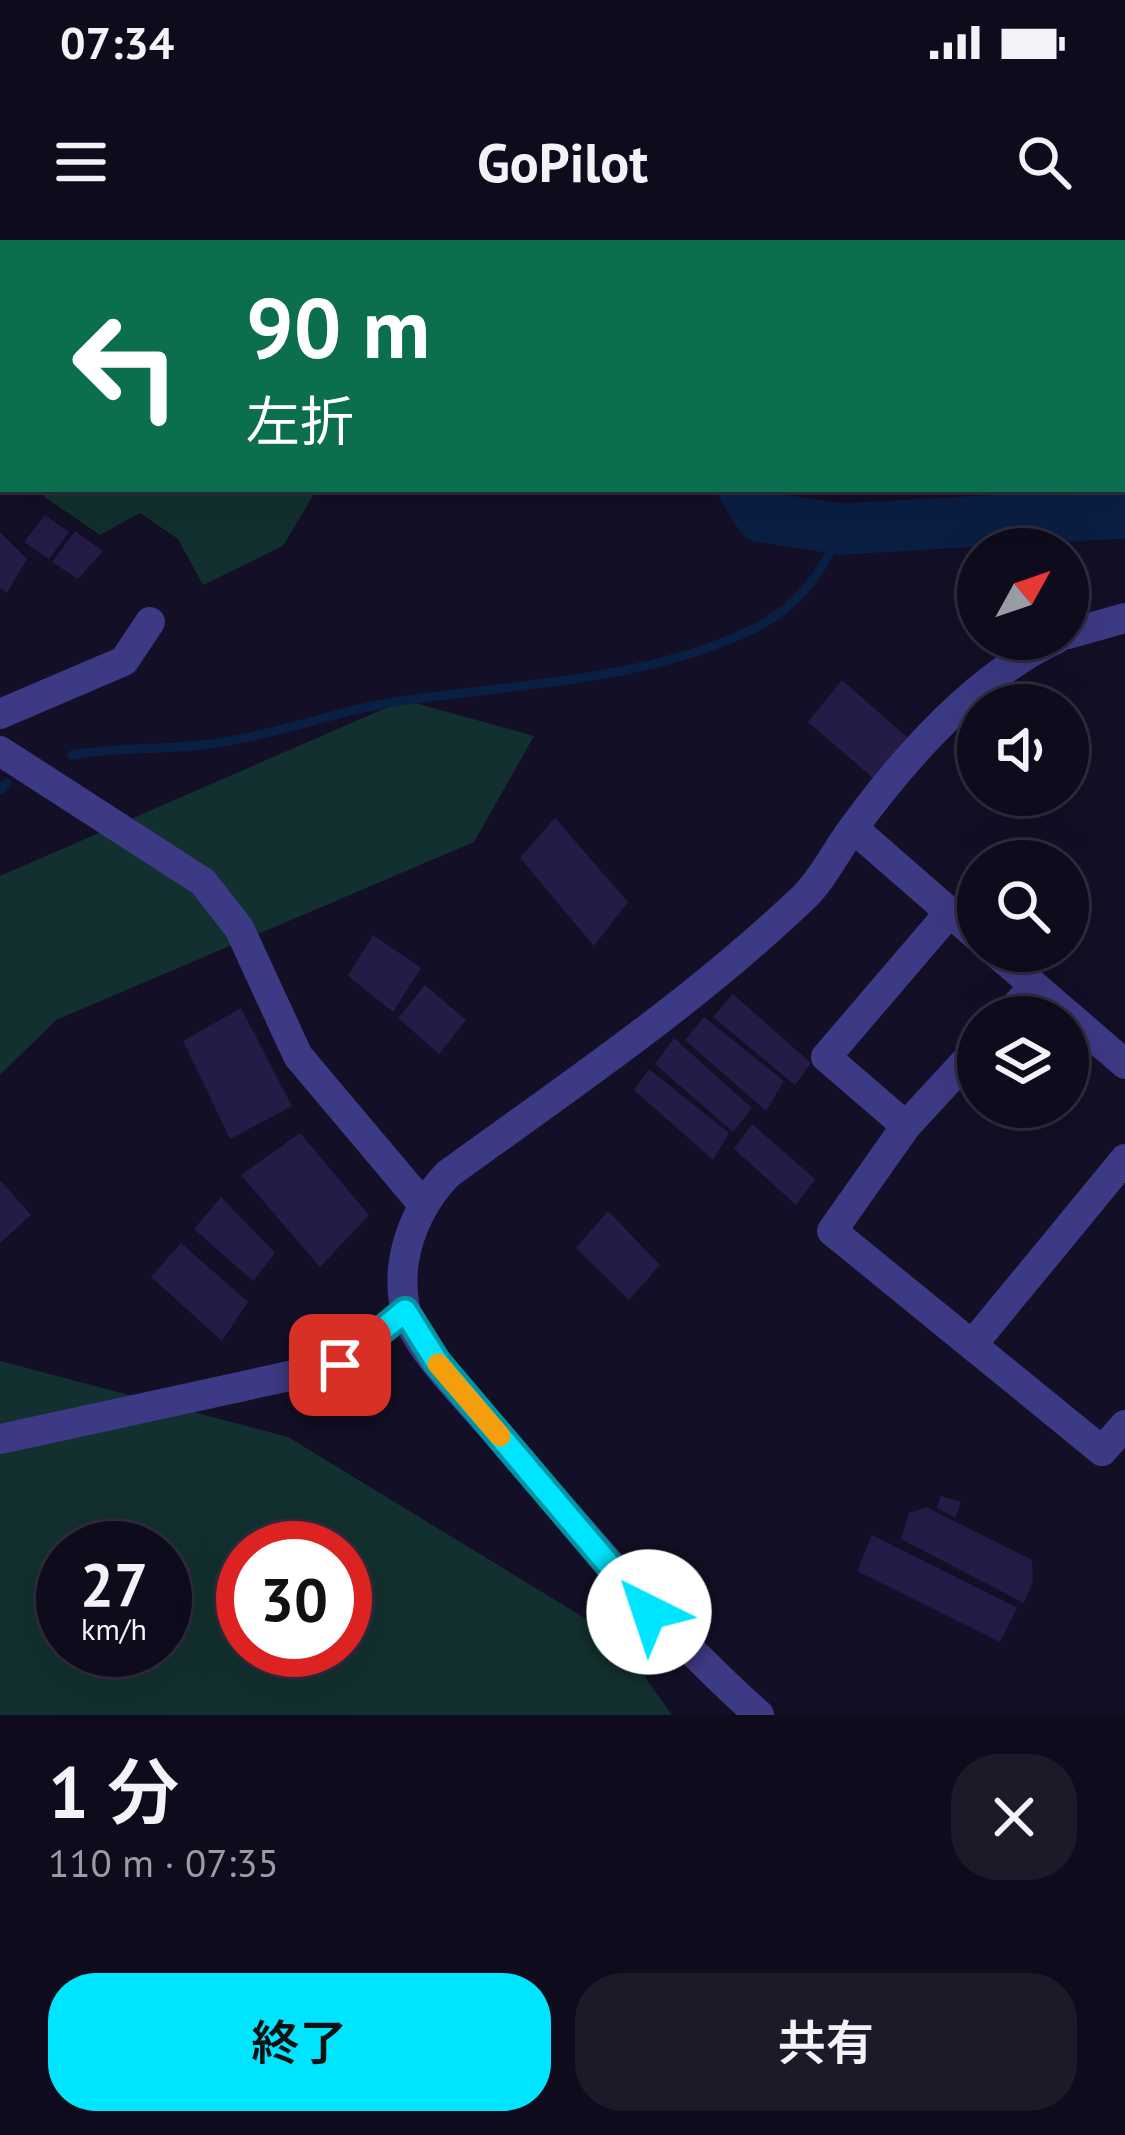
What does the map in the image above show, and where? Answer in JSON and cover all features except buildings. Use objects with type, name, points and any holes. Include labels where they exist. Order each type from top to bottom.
[{"type":"street","points":[[1089,628],[1125,618]]},
{"type":"street","points":[[0,714],[124,661],[150,622]]},
{"type":"street","points":[[759,1715],[649,1612],[437,1362],[405,1311],[403,1268],[421,1202],[448,1174],[715,980],[808,893],[853,829],[919,750],[1016,660]]},
{"type":"street","points":[[0,751],[202,882],[224,904],[298,1056],[421,1202]]},
{"type":"street","points":[[853,829],[957,918]]},
{"type":"street","points":[[907,1126],[826,1057],[950,912]]},
{"type":"street","points":[[1018,972],[1125,1064]]},
{"type":"street","points":[[1025,996],[1034,986]]},
{"type":"street","points":[[957,1071],[907,1126],[832,1231],[1114,1460],[1125,1424]]},
{"type":"street","points":[[972,1345],[1125,1159]]},
{"type":"street","points":[[0,1439],[340,1365],[405,1311]]},
{"type":"green space","points":[[37,492],[315,492],[283,546],[203,585],[178,539],[140,513],[100,535]]},
{"type":"green space","points":[[404,700],[534,736],[474,842],[56,1020],[0,1075],[0,876]]},
{"type":"green space","points":[[0,1361],[288,1437],[616,1637],[672,1715],[0,1715]]},
{"type":"waterway","points":[[745,492],[761,517],[842,529],[1125,513]]},
{"type":"waterway","points":[[72,755],[218,743],[389,703],[587,677],[673,659],[753,629],[783,610],[817,574],[842,529]]},
{"type":"waterway","points":[[0,790],[7,783]]},
{"type":"slow traffic","points":[[438,1364],[500,1436]]},
{"type":"route","points":[[340,1365],[405,1311],[437,1362],[649,1612]]}]
